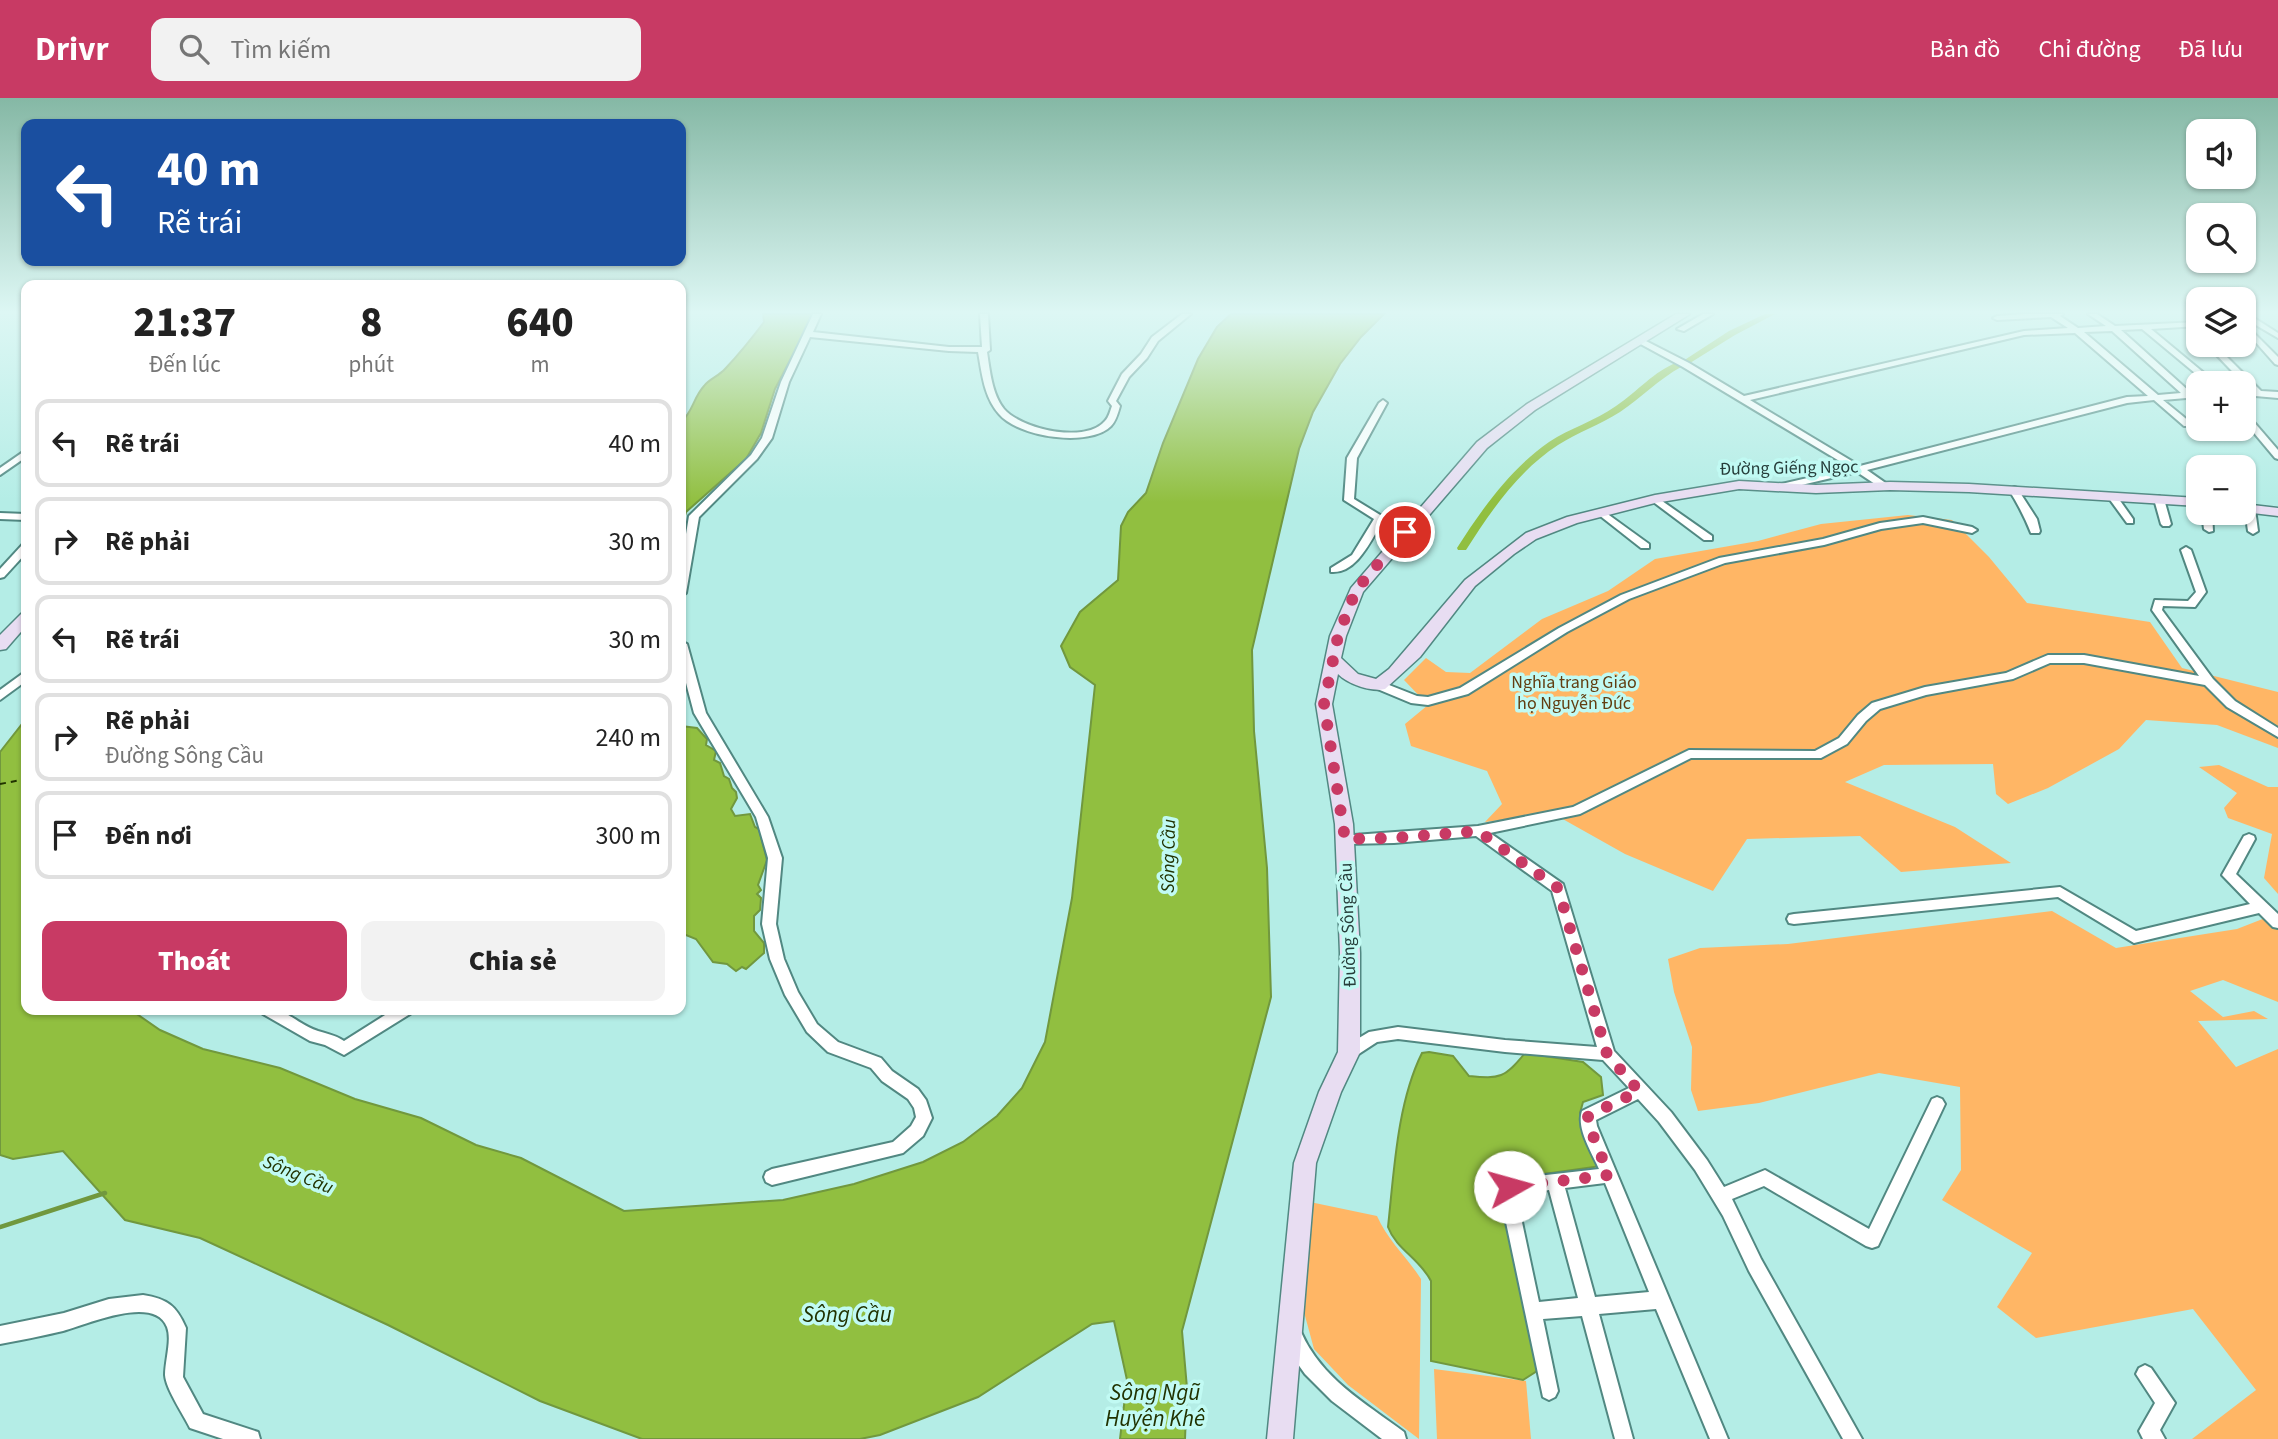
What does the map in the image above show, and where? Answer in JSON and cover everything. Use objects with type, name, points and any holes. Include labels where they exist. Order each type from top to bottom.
[{"type":"main road","name":"Đường Sông Cầu","points":[[1280,1439],[1305,1163],[1330,1092],[1349,1052],[1350,953],[1345,839],[1324,704],[1338,636],[1356,590],[1482,445],[1531,407],[1581,377]]},
{"type":"main road","name":"Đường Giếng Ngọc","points":[[1379,685],[1414,653],[1469,583],[1531,536],[1572,520],[1655,499],[1739,485],[1816,489],[1884,486],[2014,490],[2186,501]]},
{"type":"main road","points":[[2256,509],[2278,512]]},
{"type":"main road","points":[[0,645],[21,623]]},
{"type":"main road","points":[[1333,659],[1352,678],[1379,685]]},
{"type":"street","points":[[686,563],[694,516],[754,457],[766,438],[788,377]]},
{"type":"street","points":[[987,377],[996,405],[1019,426],[1041,432],[1084,433],[1105,427],[1114,415],[1116,406],[1112,401],[1125,377]]},
{"type":"street","points":[[1705,377],[1859,468],[1884,486]]},
{"type":"street","points":[[1743,399],[1840,377]]},
{"type":"street","points":[[2130,377],[2186,423]]},
{"type":"street","points":[[2168,377],[2186,393]]},
{"type":"street","points":[[2242,377],[2259,394]]},
{"type":"street","points":[[1780,487],[2127,400],[2186,394]]},
{"type":"street","points":[[2256,394],[2277,396]]},
{"type":"street","points":[[1383,403],[1356,448],[1349,475],[1349,500],[1387,523],[1393,547]]},
{"type":"street","points":[[2256,429],[2278,456]]},
{"type":"street","points":[[0,472],[21,457]]},
{"type":"street","points":[[2014,490],[2032,519],[2035,531]]},
{"type":"street","points":[[2113,497],[2130,521]]},
{"type":"street","points":[[1655,499],[1708,538]]},
{"type":"street","points":[[2159,499],[2166,524]]},
{"type":"street","points":[[1602,513],[1645,546]]},
{"type":"street","points":[[0,516],[21,517]]},
{"type":"street","points":[[1335,570],[1356,557],[1380,517]]},
{"type":"street","points":[[1379,685],[1415,700],[1428,701],[1464,691],[1563,630],[1625,597],[1723,560],[1824,542],[1880,526],[1923,520],[1972,530]]},
{"type":"street","points":[[2208,525],[2209,529]]},
{"type":"street","points":[[2251,525],[2253,531]]},
{"type":"street","points":[[2186,550],[2201,592],[2191,605],[2159,602],[2157,610],[2209,681],[2236,709],[2278,733]]},
{"type":"street","points":[[0,575],[4,565],[21,551]]},
{"type":"street","points":[[1345,839],[1478,831],[1588,806],[1689,754],[1816,755],[1843,741],[1876,706],[1925,691],[2009,676],[2048,659],[2084,659],[2209,681]]},
{"type":"street","points":[[686,662],[700,713],[762,817],[775,858],[769,923],[777,959],[792,995],[813,1028],[833,1047],[876,1063],[887,1076],[913,1094],[921,1105],[924,1118],[918,1131],[897,1148],[772,1177]]},
{"type":"street","points":[[0,696],[21,679]]},
{"type":"street","points":[[1478,831],[1558,888],[1607,1054],[1665,1116],[1720,1196],[1755,1265],[1853,1439]]},
{"type":"street","points":[[2249,839],[2229,875],[2278,923]]},
{"type":"street","points":[[1794,919],[2060,892],[2134,937],[2261,907]]},
{"type":"street","points":[[277,1015],[315,1037],[328,1039],[344,1049],[397,1015]]},
{"type":"street","points":[[1349,1052],[1374,1036],[1398,1032],[1505,1046],[1607,1054]]},
{"type":"street","points":[[1639,1091],[1588,1116],[1589,1126],[1719,1439]]},
{"type":"street","points":[[1720,1196],[1765,1178],[1872,1240],[1937,1104]]},
{"type":"street","points":[[1549,1391],[1508,1194],[1510,1187],[1609,1175]]},
{"type":"street","points":[[1555,1181],[1624,1439]]},
{"type":"street","points":[[1534,1311],[1588,1304],[1661,1300]]},
{"type":"street","points":[[0,1335],[67,1321],[122,1304],[154,1305],[165,1310],[175,1320],[177,1328],[174,1378],[197,1421],[251,1439]]},
{"type":"street","points":[[1289,1318],[1297,1345],[1310,1367],[1397,1439]]},
{"type":"street","points":[[2145,1374],[2166,1403],[2148,1431],[2155,1439]]},
{"type":"green space","name":"Nghĩa trang Giáo họ Nguyễn Đức","points":[[1908,515],[1952,520],[1989,557],[2027,603],[2150,622],[2182,668],[2278,692],[2278,748],[2217,725],[2146,720],[2119,749],[2048,788],[2008,804],[1996,794],[1993,764],[1884,765],[1845,782],[1955,827],[2011,863],[1901,872],[1860,836],[1747,839],[1713,891],[1625,854],[1552,813],[1485,822],[1502,804],[1487,771],[1411,746],[1405,724],[1428,705],[1404,680],[1426,658],[1446,672],[1470,673],[1542,619],[1608,591],[1655,559],[1758,541],[1821,524]]},
{"type":"green space","points":[[2219,765],[2268,787],[2278,787],[2278,894],[2264,878],[2272,834],[2228,818],[2224,808],[2237,793],[2199,767]]},
{"type":"green space","points":[[2052,911],[2116,948],[2237,929],[2278,913],[2278,1002],[2223,980],[2190,991],[2223,1017],[2254,1011],[2268,1019],[2198,1021],[2236,1067],[2278,1049],[2278,1439],[2192,1439],[2256,1390],[2193,1309],[2036,1338],[1997,1307],[2032,1253],[1942,1200],[1961,1170],[1960,1087],[1879,1073],[1759,1103],[1698,1111],[1691,1090],[1692,1047],[1674,992],[1668,959],[1700,948],[1788,944]]},
{"type":"green space","points":[[1310,1202],[1377,1216],[1421,1279],[1419,1439],[1348,1385],[1314,1349],[1301,1301]]},
{"type":"green space","points":[[1434,1369],[1526,1381],[1531,1439],[1437,1439]]},
{"type":"water","points":[[716,377],[781,377],[761,433],[746,459],[686,512],[686,416],[697,395]]},
{"type":"water","name":"Sông Cầu","points":[[1191,377],[1333,377],[1313,412],[1299,449],[1252,650],[1254,731],[1267,868],[1271,997],[1182,1331],[1187,1388],[1185,1439],[1120,1439],[1127,1380],[1114,1321],[1092,1324],[978,1397],[880,1435],[860,1439],[642,1439],[540,1401],[388,1325],[200,1238],[125,1220],[63,1151],[13,1159],[0,1155],[0,752],[21,725],[21,1015],[138,1015],[160,1030],[203,1049],[280,1068],[355,1099],[421,1118],[476,1145],[521,1158],[624,1211],[783,1200],[854,1184],[923,1162],[963,1142],[997,1116],[1022,1088],[1045,1042],[1072,898],[1095,685],[1070,667],[1061,646],[1080,612],[1118,580],[1121,526],[1128,512],[1146,493]]},
{"type":"water","points":[[686,727],[697,728],[707,739],[706,745],[716,751],[714,760],[720,763],[724,776],[729,779],[736,792],[737,798],[731,809],[735,816],[750,814],[755,827],[759,829],[767,860],[758,885],[761,890],[757,894],[761,898],[760,910],[754,916],[754,931],[764,943],[764,953],[746,969],[742,967],[736,971],[727,964],[713,962],[696,939],[686,935]]},
{"type":"water","points":[[1422,1053],[1453,1056],[1469,1076],[1501,1075],[1512,1068],[1525,1053],[1583,1062],[1601,1077],[1603,1095],[1583,1102],[1580,1113],[1601,1166],[1509,1179],[1503,1192],[1537,1371],[1523,1380],[1431,1361],[1431,1281],[1421,1266],[1397,1242],[1388,1227],[1398,1138],[1407,1094]]},
{"type":"waterway","points":[[1462,548],[1508,484],[1537,456],[1569,434],[1617,410],[1660,377]]},
{"type":"waterway","points":[[0,1227],[105,1193]]},
{"type":"ferry route","points":[[0,784],[21,780]]},
{"type":"route","points":[[1405,532],[1356,590],[1338,636],[1324,704],[1345,839],[1478,831],[1558,888],[1607,1054],[1639,1091],[1595,1110],[1588,1116],[1589,1126],[1609,1175],[1510,1187]]},
{"type":"water label","name":"Sông Ngũ Huyện Khê","points":[[1155,1405]]}]
